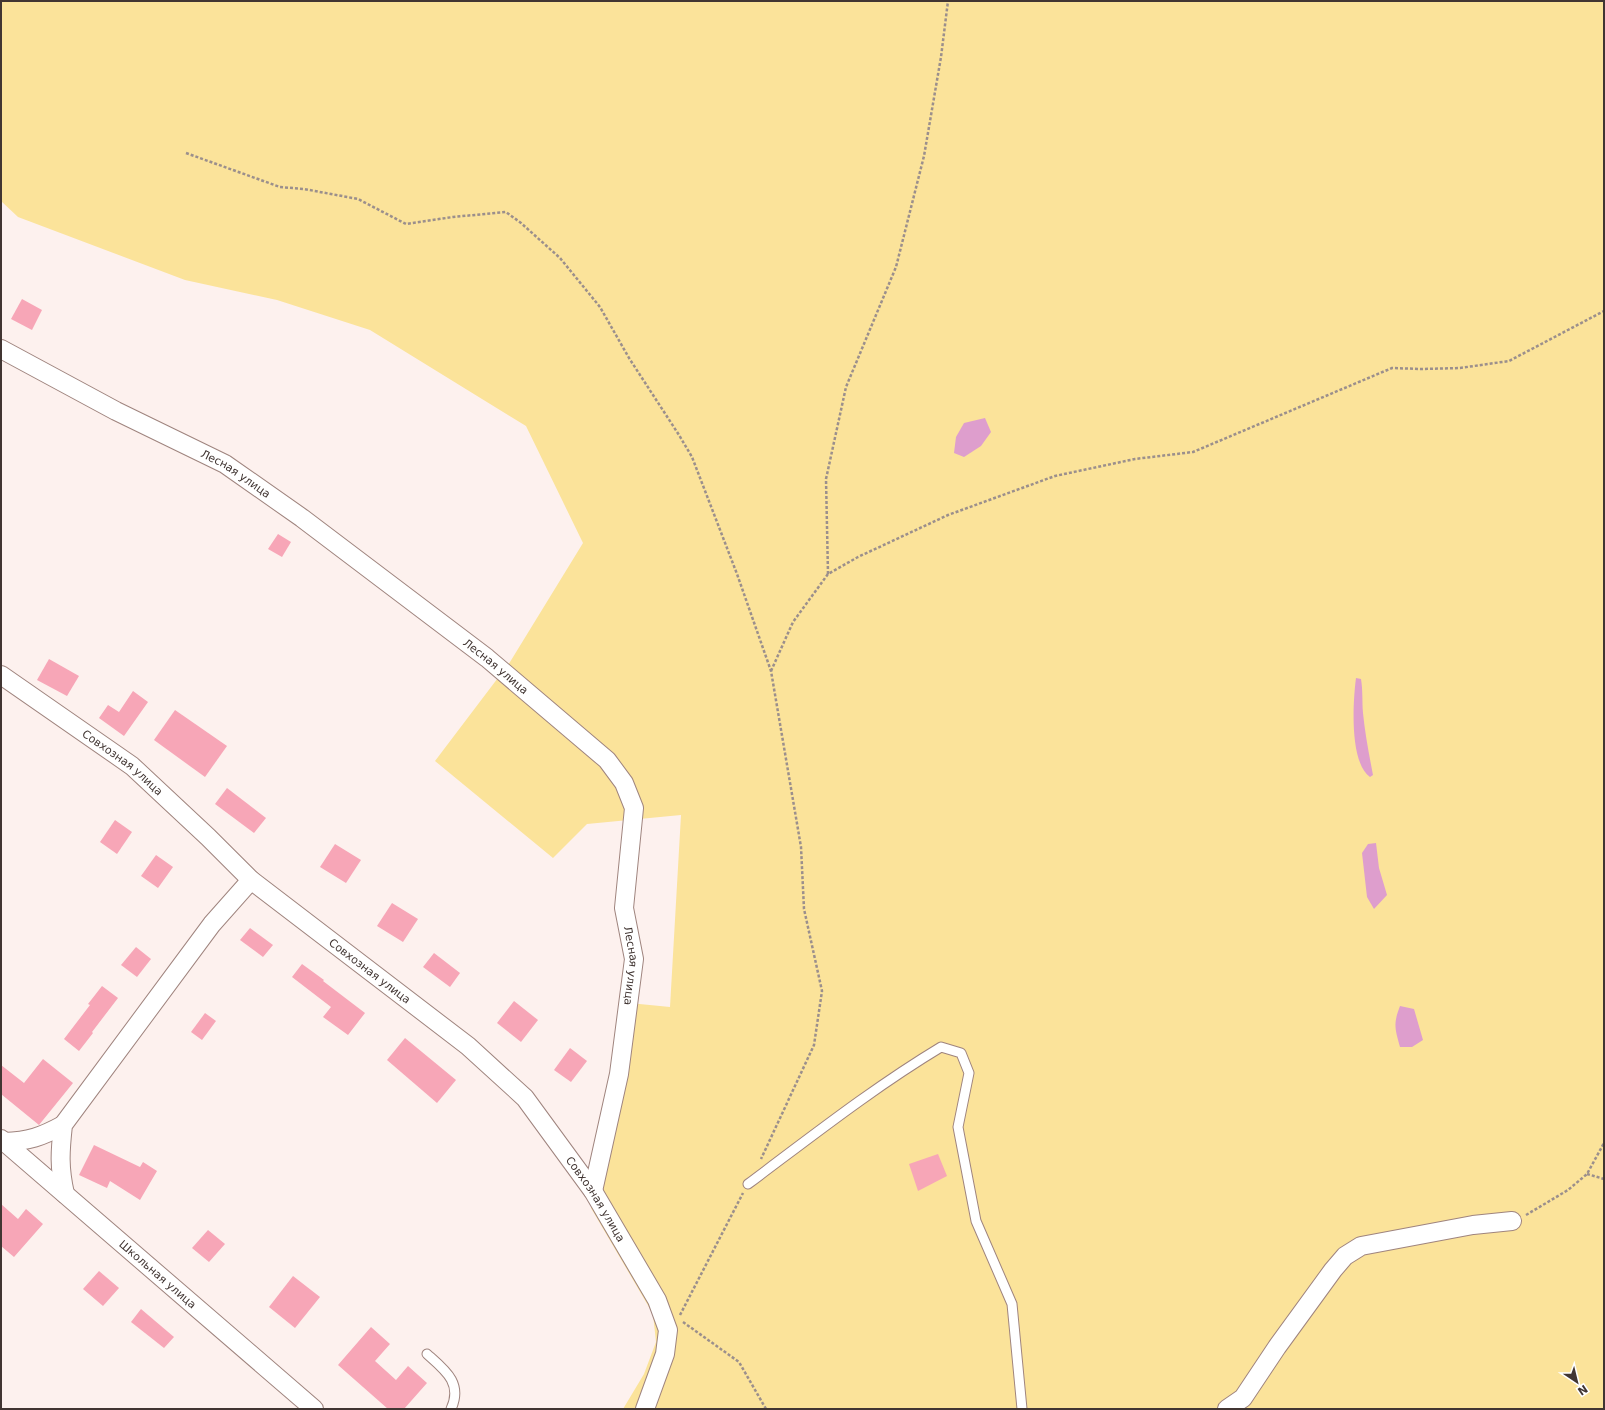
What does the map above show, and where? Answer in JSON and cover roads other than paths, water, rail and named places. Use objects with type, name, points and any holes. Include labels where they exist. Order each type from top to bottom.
[{"type":"street","name":"Лесная улица","points":[[1,349],[116,411],[225,464],[302,518],[488,658],[607,760],[624,783],[634,808],[624,908],[634,959],[619,1074],[594,1191]]},
{"type":"street","name":"Совхозная улица","points":[[1,675],[132,766],[208,837],[251,880],[468,1046],[525,1098],[594,1191],[653,1294],[668,1330],[665,1354],[644,1409]]},
{"type":"street","points":[[3,1141],[25,1141],[41,1137],[63,1125],[212,924],[251,880]]},
{"type":"street","points":[[63,1125],[59,1158],[60,1175],[65,1194]]},
{"type":"street","name":"Школьная улица","points":[[3,1141],[314,1409]]},
{"type":"street","points":[[1227,1409],[1242,1398],[1323,1283],[1345,1256],[1361,1246],[1473,1225],[1512,1221]]},
{"type":"lane","points":[[748,1184],[839,1115],[930,1053],[941,1047],[961,1053],[969,1073],[958,1127],[976,1221],[1012,1304],[1022,1409]]},
{"type":"lane","points":[[427,1354],[446,1370],[452,1379],[455,1388],[454,1402],[451,1409]]}]
